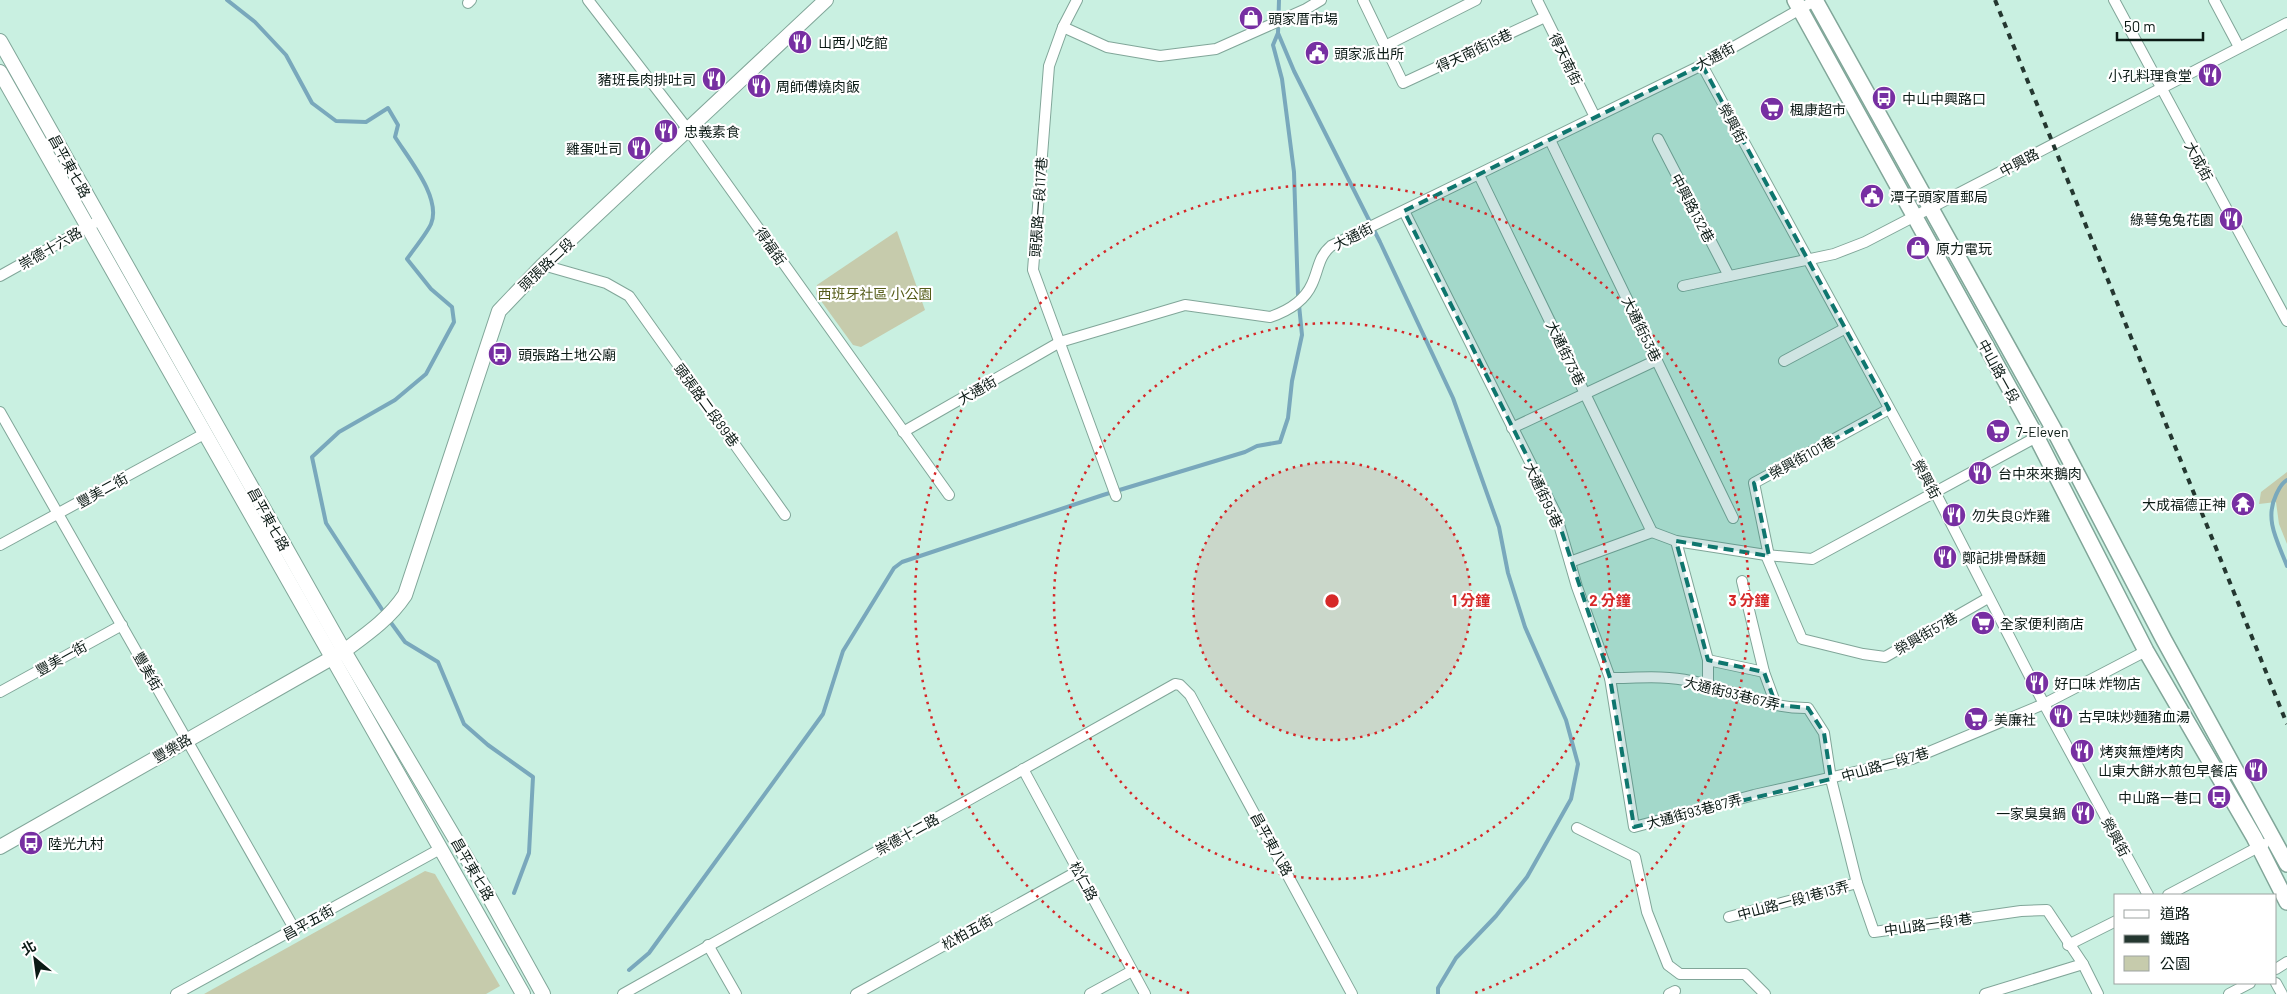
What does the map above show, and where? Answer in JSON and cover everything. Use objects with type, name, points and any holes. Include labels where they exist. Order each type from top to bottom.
[{"type":"main road","name":"中山路一段","points":[[1816,0],[2053,428],[2164,640],[2287,864]]},
{"type":"main road","name":"中山路一段","points":[[1798,4],[1914,218],[2037,438],[2146,651],[2259,847],[2287,902]]},
{"type":"street","name":"得福街","points":[[588,0],[688,131],[949,495]]},
{"type":"street","name":"頭張路二段","points":[[337,654],[375,629],[394,611],[405,595],[499,311],[543,265],[826,0]]},
{"type":"street","name":"頭張路一段117巷","points":[[1077,0],[1063,27],[1048,66],[1034,270],[1116,496]]},
{"type":"street","points":[[1063,27],[1107,47],[1160,56],[1216,49],[1306,9],[1321,0]]},
{"type":"street","points":[[1363,0],[1385,46],[1476,0]]},
{"type":"street","name":"得天南街","points":[[1537,0],[1595,117]]},
{"type":"street","name":"大通街","points":[[903,432],[1060,342],[1185,306],[1270,317],[1298,303],[1306,295],[1323,253],[1345,238],[1479,175],[1702,65],[1798,4],[1816,0]]},
{"type":"street","name":"大成街","points":[[2114,0],[2287,321]]},
{"type":"street","points":[[2214,0],[2239,47]]},
{"type":"street","name":"得天南街15巷","points":[[1385,46],[1402,83],[1545,17]]},
{"type":"street","name":"中興路","points":[[1683,286],[1834,254],[1865,242],[1914,218],[2160,87],[2287,23]]},
{"type":"street","name":"昌平東七路","points":[[0,41],[204,434],[337,654],[482,884],[544,994]]},
{"type":"street","name":"榮興街","points":[[1702,65],[1806,260],[1935,492],[2044,704],[2147,894]]},
{"type":"street","name":"昌平東七路","points":[[0,72],[95,223],[337,654],[440,849],[523,994]]},
{"type":"street","name":"大通街53巷","points":[[1550,140],[1733,518]]},
{"type":"street","name":"中興路132巷","points":[[1658,140],[1729,276]]},
{"type":"street","name":"大通街73巷","points":[[1479,175],[1652,532]]},
{"type":"street","name":"大通街93巷","points":[[1404,211],[1556,514],[1570,562],[1610,678],[1634,827]]},
{"type":"street","name":"崇德十六路","points":[[0,276],[95,223]]},
{"type":"street","name":"頭張路二段89巷","points":[[543,265],[606,283],[629,296],[785,515]]},
{"type":"street","points":[[1784,361],[1844,328]]},
{"type":"street","points":[[1512,428],[1657,360]]},
{"type":"street","name":"榮興街101巷","points":[[1767,556],[1754,483],[1889,409]]},
{"type":"street","name":"豐美街","points":[[0,412],[295,930]]},
{"type":"street","points":[[1570,562],[1652,532],[1676,541],[1767,556],[1812,559],[2053,428]]},
{"type":"street","name":"豐美二街","points":[[0,545],[204,434]]},
{"type":"street","points":[[1676,541],[1708,660],[1708,686]]},
{"type":"street","name":"榮興街57巷","points":[[1767,556],[1802,639],[1863,654],[1885,657],[1988,598]]},
{"type":"street","points":[[1742,581],[1764,672],[1776,705]]},
{"type":"street","name":"豐美一街","points":[[0,692],[122,624]]},
{"type":"street","name":"中山路一段7巷","points":[[1754,796],[1912,759],[2044,704],[2146,651]]},
{"type":"street","name":"豐樂路","points":[[0,847],[337,654]]},
{"type":"street","points":[[1708,660],[1764,672]]},
{"type":"street","name":"大通街93巷67弄","points":[[1610,678],[1658,677],[1690,680],[1776,705],[1808,708],[1824,733],[1831,779]]},
{"type":"street","name":"崇德十二路","points":[[624,994],[1175,684],[1180,685],[1190,695]]},
{"type":"street","name":"昌平東八路","points":[[1190,695],[1352,994]]},
{"type":"street","name":"松仁路","points":[[1023,769],[1145,994]]},
{"type":"street","name":"中山路一段1巷","points":[[1831,779],[1857,883],[1874,932],[2021,911],[2046,910],[2068,945]]},
{"type":"street","name":"大通街93巷87弄","points":[[1634,827],[1754,796]]},
{"type":"street","points":[[1577,828],[1635,858],[1647,912],[1668,965],[1680,974],[1745,974],[1765,994]]},
{"type":"street","points":[[2170,894],[2274,838]]},
{"type":"street","name":"昌平五街","points":[[176,994],[440,849]]},
{"type":"street","name":"松柏五街","points":[[856,994],[1078,871]]},
{"type":"street","name":"中山路一段1巷13弄","points":[[1729,917],[1857,883]]},
{"type":"street","points":[[2098,994],[2082,964],[2068,945],[2114,922]]},
{"type":"street","points":[[708,946],[736,994]]},
{"type":"street","points":[[1985,994],[2082,964]]},
{"type":"street","points":[[1090,994],[1132,971]]},
{"type":"street","points":[[2229,994],[2248,984]]},
{"type":"highlighted area","points":[[1702,65],[1889,409],[1754,483],[1769,556],[1676,541],[1708,660],[1764,672],[1776,705],[1808,708],[1824,733],[1831,779],[1634,827],[1610,678],[1556,514],[1404,211]]},
{"type":"green space","name":"西班牙社區 小公園","points":[[897,231],[925,310],[861,347],[853,345],[816,294],[817,285]]},
{"type":"green space","points":[[2287,472],[2287,544],[2279,524],[2276,502],[2259,504],[2261,492]]},
{"type":"green space","points":[[425,871],[435,874],[500,986],[486,994],[204,994]]},
{"type":"waterway","points":[[227,0],[255,22],[286,55],[312,103],[336,121],[366,122],[388,108],[398,125],[395,137],[422,179],[432,202],[433,214],[431,224],[407,259],[431,289],[452,307],[454,322],[426,374],[395,400],[339,432],[312,457],[326,523],[385,614]]},
{"type":"waterway","points":[[1279,0],[1278,33],[1294,71],[1380,242],[1453,398],[1499,527],[1508,573],[1525,627],[1566,720],[1578,764],[1571,799],[1527,877],[1496,916],[1456,958],[1438,988],[1438,994]]},
{"type":"waterway","points":[[629,970],[649,953],[823,714],[843,651],[894,568],[902,562],[1103,495],[1245,452],[1257,446],[1280,442],[1288,418],[1292,381],[1302,335],[1298,295],[1294,172],[1282,79],[1273,45],[1278,33]]},
{"type":"waterway","points":[[2287,480],[2282,484],[2276,495],[2271,513],[2276,540],[2287,566]]},
{"type":"waterway","points":[[389,620],[405,642],[438,662],[464,724],[488,745],[533,777],[529,853],[514,893]]},
{"type":"railway","points":[[1995,0],[2287,724]]},
{"type":"place","name":"頭家厝市場","points":[[1251,18]]},
{"type":"place","name":"山西小吃館","points":[[800,42]]},
{"type":"place","name":"頭家派出所","points":[[1317,53]]},
{"type":"place","name":"小孔料理食堂","points":[[2210,75]]},
{"type":"place","name":"豬班長肉排吐司","points":[[714,79]]},
{"type":"place","name":"周師傅燒肉飯","points":[[759,86]]},
{"type":"place","name":"中山中興路口","points":[[1884,98]]},
{"type":"place","name":"楓康超市","points":[[1772,109]]},
{"type":"place","name":"忠義素食","points":[[666,131]]},
{"type":"place","name":"雞蛋吐司","points":[[639,148]]},
{"type":"place","name":"潭子頭家厝郵局","points":[[1872,196]]},
{"type":"place","name":"綠萼兔兔花園","points":[[2231,219]]},
{"type":"place","name":"原力電玩","points":[[1918,248]]},
{"type":"place","name":"頭張路土地公廟","points":[[500,354]]},
{"type":"place","name":"7-Eleven","points":[[1998,431]]},
{"type":"place","name":"台中來來鵝肉","points":[[1980,473]]},
{"type":"place","name":"大成福德正神","points":[[2243,504]]},
{"type":"place","name":"勿失良G炸雞","points":[[1954,515]]},
{"type":"place","name":"鄭記排骨酥麵","points":[[1945,557]]},
{"type":"place","name":"全家便利商店","points":[[1983,623]]},
{"type":"place","name":"好口味 炸物店","points":[[2037,683]]},
{"type":"place","name":"古早味炒麵豬血湯","points":[[2061,716]]},
{"type":"place","name":"美廉社","points":[[1976,719]]},
{"type":"place","name":"烤爽無煙烤肉","points":[[2082,751]]},
{"type":"place","name":"山東大餅水煎包早餐店","points":[[2256,770]]},
{"type":"place","name":"中山路一巷口","points":[[2219,797]]},
{"type":"place","name":"一家臭臭鍋","points":[[2083,813]]},
{"type":"place","name":"陸光九村","points":[[31,843]]}]
